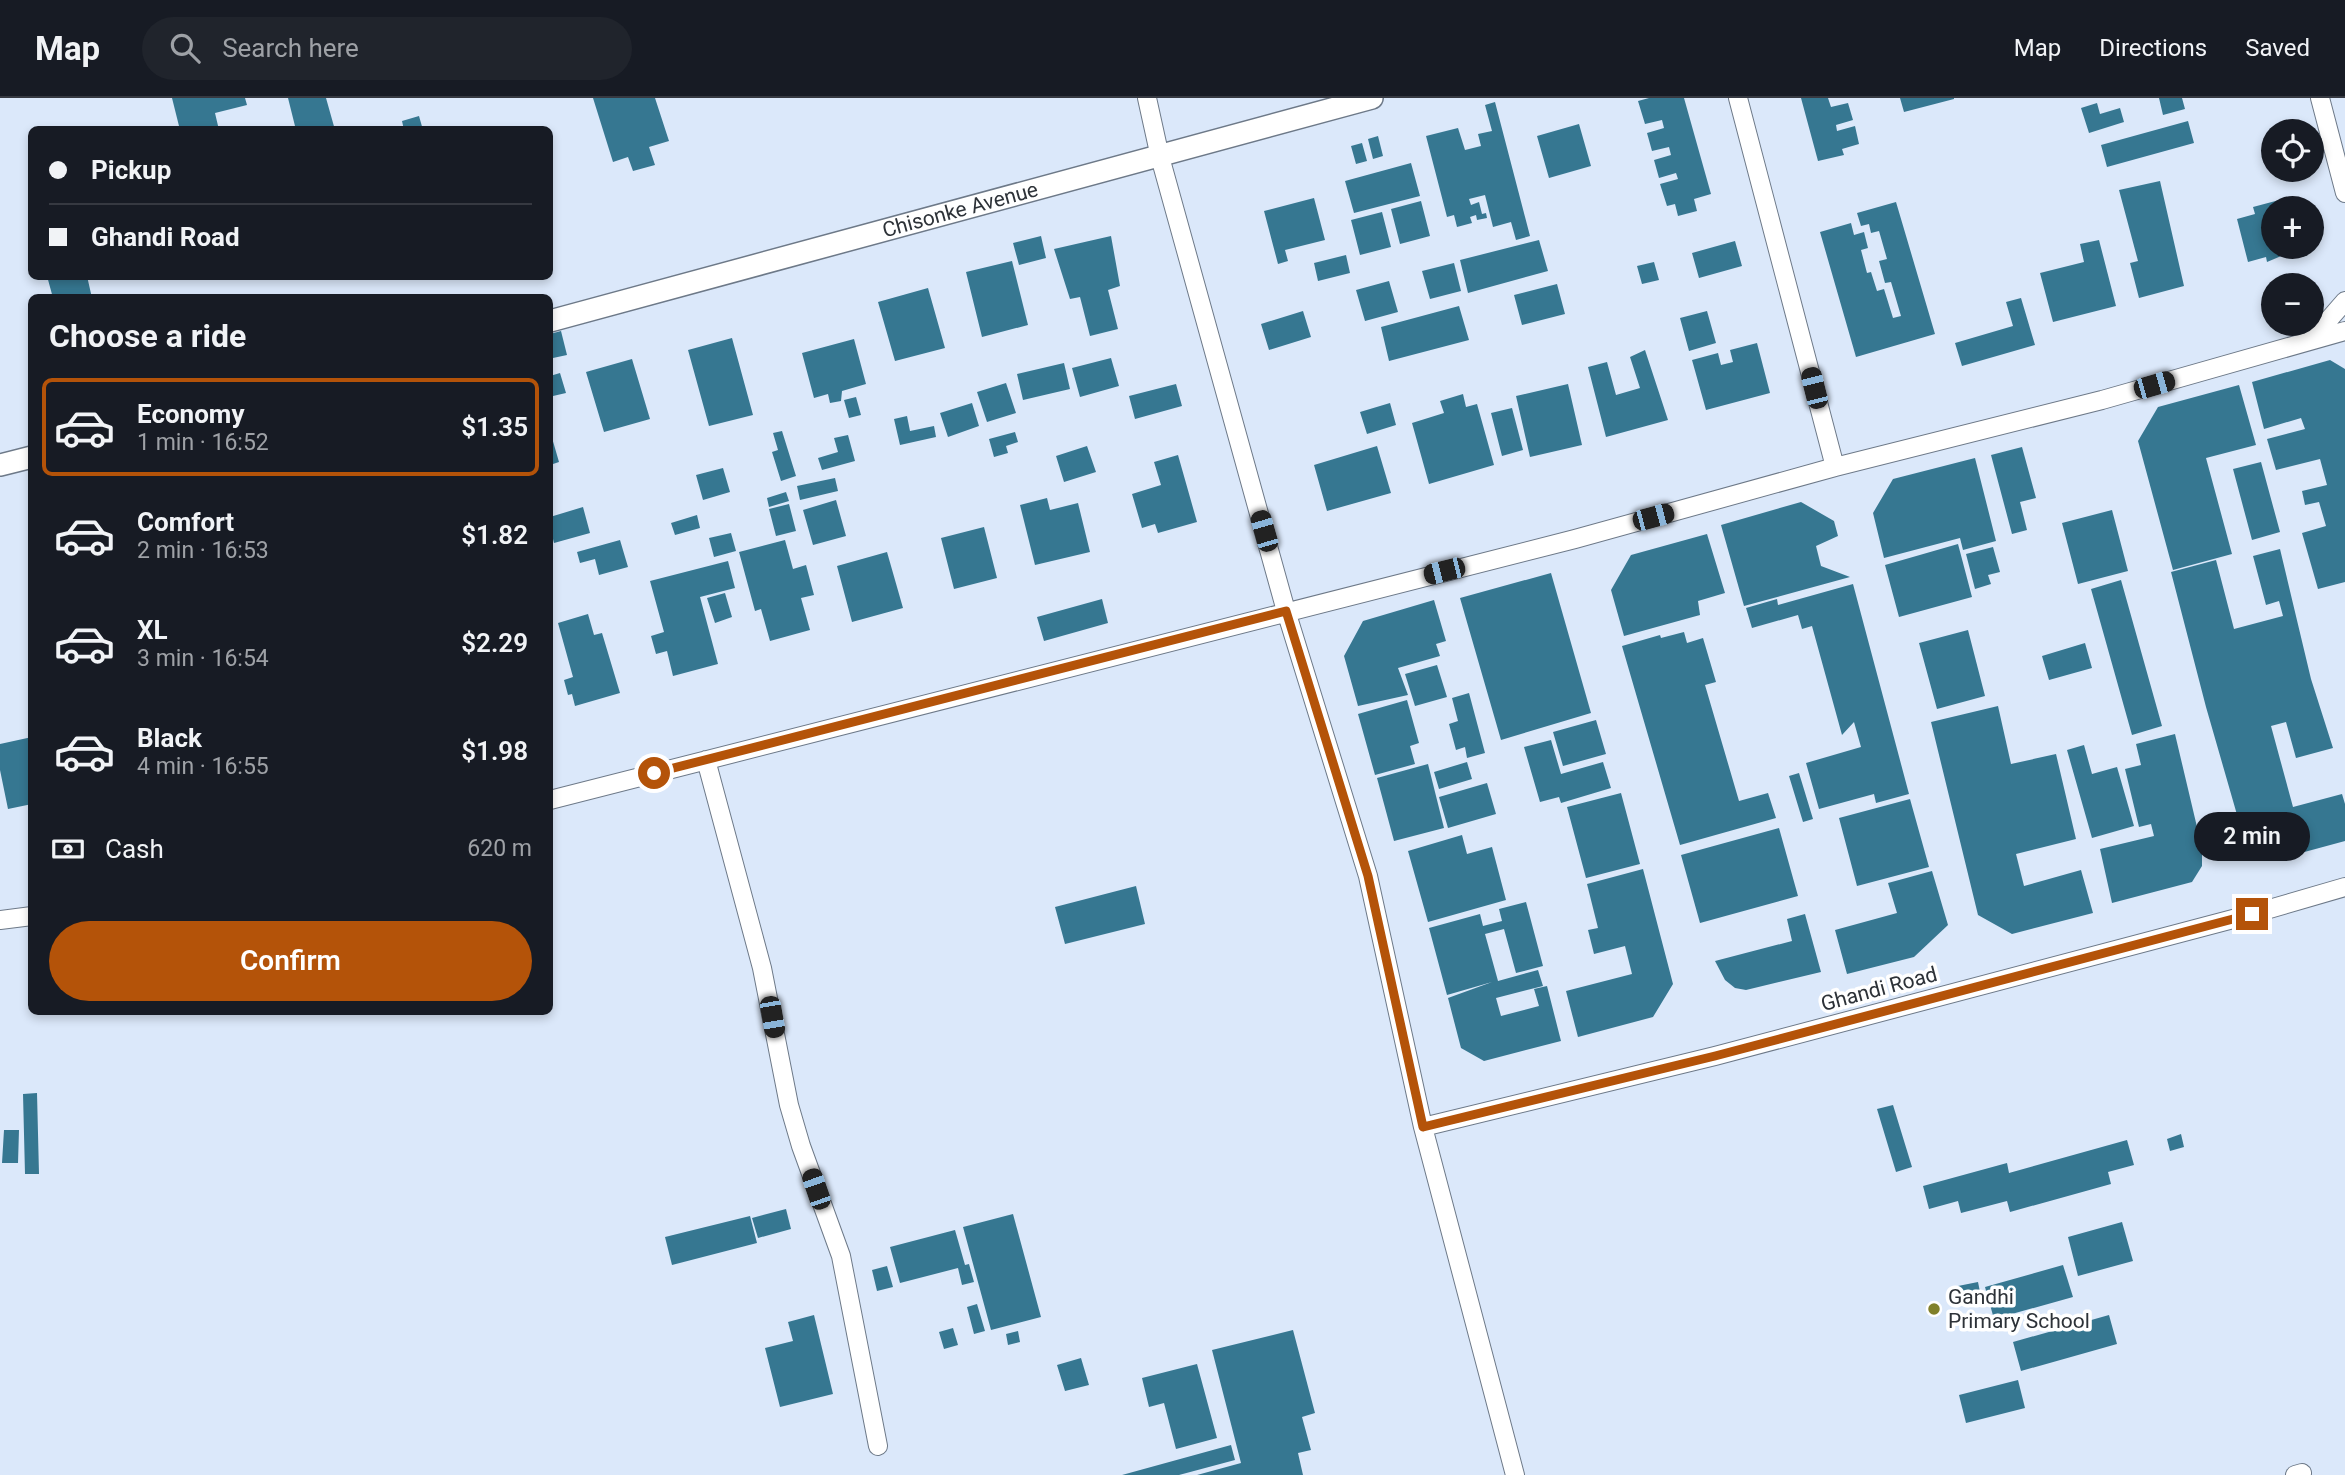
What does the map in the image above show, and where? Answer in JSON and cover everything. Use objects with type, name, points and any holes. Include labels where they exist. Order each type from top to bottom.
[{"type":"street","points":[[1147,98],[1160,157],[1286,611],[1368,876],[1423,1127],[1515,1475]]},
{"type":"street","name":"Chisonke Avenue","points":[[553,320],[1372,98]]},
{"type":"street","points":[[1738,98],[1835,467]]},
{"type":"street","points":[[2320,98],[2345,193]]},
{"type":"street","points":[[2311,340],[2345,301]]},
{"type":"street","points":[[553,799],[1575,539],[1835,467],[2102,400],[2345,331]]},
{"type":"street","points":[[0,465],[28,458]]},
{"type":"street","points":[[706,760],[762,968],[789,1105],[841,1256],[878,1446]]},
{"type":"street","name":"Ghandi Road","points":[[1423,1127],[1715,1056],[2239,918],[2345,887]]},
{"type":"street","points":[[0,920],[28,916]]},
{"type":"building","points":[[172,98],[245,98],[247,105],[215,113],[218,126],[179,126]]},
{"type":"building","points":[[288,98],[326,98],[334,126],[295,126]]},
{"type":"building","points":[[593,98],[655,98],[669,141],[649,147],[655,165],[633,171],[628,157],[613,162]]},
{"type":"building","points":[[1649,98],[1684,98],[1711,194],[1694,199],[1697,211],[1678,216],[1675,204],[1667,206],[1660,184],[1678,179],[1676,173],[1659,178],[1654,160],[1671,155],[1669,147],[1652,151],[1647,133],[1664,128],[1662,120],[1645,124],[1638,101]]},
{"type":"building","points":[[1801,98],[1828,98],[1831,107],[1848,103],[1853,120],[1836,125],[1837,131],[1855,126],[1859,144],[1842,149],[1844,155],[1818,161]]},
{"type":"building","points":[[1900,98],[1954,98],[1954,99],[1904,112]]},
{"type":"building","points":[[2159,98],[2182,98],[2185,109],[2163,115]]},
{"type":"building","points":[[1495,102],[1530,236],[1516,240],[1511,222],[1493,227],[1485,195],[1469,199],[1471,205],[1479,202],[1482,214],[1486,213],[1487,218],[1477,220],[1476,215],[1470,217],[1472,223],[1457,227],[1454,215],[1447,217],[1426,136],[1458,128],[1465,150],[1481,146],[1478,134],[1492,131],[1485,105]]},
{"type":"building","points":[[2097,103],[2100,114],[2120,108],[2124,122],[2089,133],[2081,108]]},
{"type":"building","points":[[419,116],[422,126],[403,126],[402,121]]},
{"type":"building","points":[[2188,121],[2194,143],[2107,167],[2101,145]]},
{"type":"building","points":[[1579,124],[1591,166],[1549,178],[1537,136]]},
{"type":"building","points":[[1378,136],[1383,156],[1373,159],[1368,139]]},
{"type":"building","points":[[1362,143],[1367,161],[1356,164],[1351,146]]},
{"type":"building","points":[[1411,163],[1420,196],[1354,213],[1345,181]]},
{"type":"building","points":[[2160,181],[2184,286],[2139,298],[2130,263],[2138,261],[2119,190]]},
{"type":"building","points":[[1314,198],[1325,240],[1285,250],[1288,261],[1278,264],[1264,211]]},
{"type":"building","points":[[1421,201],[1430,236],[1400,244],[1391,209]]},
{"type":"building","points":[[1896,202],[1935,334],[1856,357],[1820,232],[1851,223],[1854,235],[1864,232],[1868,248],[1861,250],[1867,273],[1871,272],[1877,291],[1884,289],[1893,318],[1901,316],[1891,282],[1885,283],[1879,261],[1887,259],[1879,231],[1871,233],[1869,224],[1861,226],[1857,213]]},
{"type":"building","points":[[2261,205],[2261,258],[2248,262],[2237,219],[2255,214],[2253,207]]},
{"type":"building","points":[[1382,212],[1391,247],[1360,255],[1351,220]]},
{"type":"building","points":[[1041,236],[1046,258],[1019,265],[1013,243]]},
{"type":"building","points":[[1111,236],[1120,286],[1108,290],[1118,329],[1090,336],[1080,297],[1070,299],[1054,249]]},
{"type":"building","points":[[1539,240],[1548,271],[1468,293],[1460,260]]},
{"type":"building","points":[[2099,240],[2116,306],[2053,322],[2040,273],[2084,262],[2080,244]]},
{"type":"building","points":[[1735,241],[1742,266],[1699,278],[1692,253]]},
{"type":"building","points":[[1346,255],[1350,273],[1318,281],[1314,263]]},
{"type":"building","points":[[1012,261],[1028,325],[982,337],[966,272]]},
{"type":"building","points":[[1654,262],[1659,280],[1642,284],[1637,266]]},
{"type":"building","points":[[1454,263],[1461,291],[1430,299],[1422,271]]},
{"type":"building","points":[[48,280],[88,280],[91,294],[52,294]]},
{"type":"building","points":[[1389,281],[1398,312],[1365,321],[1356,290]]},
{"type":"building","points":[[1557,284],[1565,314],[1522,325],[1514,295]]},
{"type":"building","points":[[928,288],[945,348],[895,361],[878,302]]},
{"type":"building","points":[[2021,298],[2035,345],[1962,366],[1955,343],[2013,326],[2006,302]]},
{"type":"building","points":[[1459,306],[1469,340],[1389,361],[1381,327]]},
{"type":"building","points":[[1303,311],[1311,337],[1269,350],[1261,324]]},
{"type":"building","points":[[1707,311],[1716,343],[1689,351],[1680,318]]},
{"type":"building","points":[[561,331],[567,355],[553,358],[553,333]]},
{"type":"building","points":[[732,338],[753,415],[709,426],[688,350]]},
{"type":"building","points":[[854,339],[866,384],[842,391],[841,401],[830,403],[828,394],[814,398],[802,353]]},
{"type":"building","points":[[1757,343],[1770,393],[1706,410],[1692,360],[1718,353],[1721,365],[1733,362],[1730,350]]},
{"type":"building","points":[[1645,350],[1668,420],[1606,437],[1588,367],[1607,362],[1616,395],[1640,388],[1630,357]]},
{"type":"building","points":[[1111,358],[1119,386],[1080,397],[1072,368]]},
{"type":"building","points":[[632,359],[650,419],[604,432],[586,372]]},
{"type":"building","points":[[2330,360],[2345,369],[2345,582],[2318,589],[2302,533],[2326,526],[2319,502],[2305,505],[2302,491],[2327,485],[2320,459],[2276,470],[2267,439],[2305,429],[2301,418],[2264,429],[2252,382]]},
{"type":"building","points":[[1064,363],[1070,389],[1023,400],[1017,374]]},
{"type":"building","points":[[560,373],[566,393],[553,396],[553,375]]},
{"type":"building","points":[[1006,383],[1016,413],[987,422],[977,392]]},
{"type":"building","points":[[1176,384],[1182,406],[1135,419],[1129,396]]},
{"type":"building","points":[[1568,384],[1582,445],[1530,457],[1516,396]]},
{"type":"building","points":[[2239,385],[2256,445],[2206,458],[2232,554],[2173,570],[2138,441],[2158,407]]},
{"type":"building","points":[[1463,394],[1466,407],[1477,404],[1494,465],[1429,484],[1412,423],[1444,413],[1440,401]]},
{"type":"building","points":[[856,397],[861,415],[849,418],[844,400]]},
{"type":"building","points":[[972,403],[979,426],[948,437],[940,413]]},
{"type":"building","points":[[1390,403],[1396,425],[1367,434],[1360,412]]},
{"type":"building","points":[[1512,408],[1523,450],[1502,456],[1491,413]]},
{"type":"building","points":[[907,416],[910,431],[934,426],[936,437],[900,445],[894,419]]},
{"type":"building","points":[[782,431],[796,476],[781,481],[772,452],[778,450],[773,433]]},
{"type":"building","points":[[1015,432],[1018,442],[1006,446],[1008,453],[994,457],[989,439]]},
{"type":"building","points":[[848,435],[855,461],[822,470],[818,458],[838,452],[834,438]]},
{"type":"building","points":[[553,441],[559,462],[553,464]]},
{"type":"building","points":[[1087,446],[1096,472],[1064,482],[1056,456]]},
{"type":"building","points":[[1377,446],[1391,493],[1327,511],[1314,465]]},
{"type":"building","points":[[2022,447],[2036,498],[2020,502],[2027,530],[2012,534],[1991,455]]},
{"type":"building","points":[[1178,455],[1197,522],[1158,533],[1155,524],[1142,528],[1132,494],[1161,485],[1154,462]]},
{"type":"building","points":[[1975,458],[1996,541],[1963,550],[1960,538],[1884,558],[1873,513],[1893,479]]},
{"type":"building","points":[[2261,462],[2280,532],[2252,540],[2233,469]]},
{"type":"building","points":[[723,468],[730,492],[703,500],[696,475]]},
{"type":"building","points":[[835,478],[838,491],[800,500],[797,486]]},
{"type":"building","points":[[786,492],[789,501],[769,507],[767,498]]},
{"type":"building","points":[[1047,498],[1050,510],[1078,503],[1090,552],[1035,565],[1020,505]]},
{"type":"building","points":[[836,500],[846,536],[813,545],[803,510]]},
{"type":"building","points":[[1801,502],[1834,521],[1838,536],[1816,546],[1821,566],[1850,577],[1744,606],[1721,525]]},
{"type":"building","points":[[789,504],[796,531],[776,536],[769,509]]},
{"type":"building","points":[[583,507],[590,533],[554,543],[553,516]]},
{"type":"building","points":[[2112,510],[2128,571],[2078,584],[2062,523]]},
{"type":"building","points":[[697,515],[700,528],[675,535],[671,523]]},
{"type":"building","points":[[984,527],[997,578],[954,589],[941,538]]},
{"type":"building","points":[[731,533],[736,551],[714,557],[709,538]]},
{"type":"building","points":[[1707,534],[1725,593],[1698,601],[1700,615],[1624,636],[1611,590],[1631,555]]},
{"type":"building","points":[[620,540],[628,567],[599,575],[595,559],[580,563],[577,552]]},
{"type":"building","points":[[785,540],[793,569],[806,565],[814,595],[801,598],[810,630],[770,641],[761,609],[755,611],[739,552]]},
{"type":"building","points":[[1958,544],[1972,597],[1899,617],[1885,565]]},
{"type":"building","points":[[1993,547],[2000,572],[1988,575],[1991,584],[1975,589],[1966,554]]},
{"type":"building","points":[[2280,549],[2311,679],[2333,748],[2296,758],[2286,722],[2271,726],[2293,807],[2342,794],[2345,804],[2345,841],[2279,859],[2244,839],[2171,572],[2216,560],[2234,629],[2283,616],[2279,601],[2266,605],[2253,556]]},
{"type":"building","points":[[887,552],[903,608],[852,622],[837,566]]},
{"type":"building","points":[[728,561],[735,588],[700,597],[718,664],[673,676],[667,651],[656,654],[651,636],[664,632],[650,581]]},
{"type":"building","points":[[1551,573],[1591,713],[1501,740],[1460,598]]},
{"type":"building","points":[[2121,580],[2162,726],[2132,735],[2091,589]]},
{"type":"building","points":[[1853,584],[1909,794],[1876,803],[1874,794],[1819,809],[1806,763],[1861,747],[1854,722],[1842,735],[1812,626],[1802,629],[1798,615],[1752,628],[1746,608],[1777,599],[1778,605]]},
{"type":"building","points":[[725,593],[732,617],[715,623],[707,598]]},
{"type":"building","points":[[1102,599],[1108,623],[1044,641],[1037,617]]},
{"type":"building","points":[[1434,600],[1446,641],[1436,644],[1440,656],[1398,668],[1408,695],[1358,706],[1344,656],[1363,621]]},
{"type":"building","points":[[588,614],[594,635],[602,633],[620,693],[575,706],[572,694],[568,695],[564,680],[573,677],[558,623]]},
{"type":"building","points":[[1968,630],[1985,696],[1937,709],[1919,643]]},
{"type":"building","points":[[1684,632],[1687,643],[1703,638],[1716,682],[1705,685],[1739,801],[1768,793],[1776,818],[1680,845],[1622,646],[1660,635],[1661,638]]},
{"type":"building","points":[[2085,643],[2092,668],[2049,680],[2042,656]]},
{"type":"building","points":[[1437,665],[1447,697],[1415,706],[1405,674]]},
{"type":"building","points":[[1469,693],[1485,753],[1467,758],[1465,747],[1456,750],[1449,724],[1458,721],[1452,698]]},
{"type":"building","points":[[1407,700],[1419,743],[1410,746],[1415,764],[1375,775],[1358,714]]},
{"type":"building","points":[[1998,706],[2011,764],[2056,754],[2076,839],[2016,854],[2024,886],[2081,870],[2093,913],[2012,934],[1978,915],[1931,722]]},
{"type":"building","points":[[1596,720],[1606,754],[1563,766],[1553,732]]},
{"type":"building","points":[[2175,734],[2202,848],[2202,866],[2192,882],[2112,903],[2100,849],[2154,836],[2151,824],[2139,827],[2125,769],[2141,765],[2136,744]]},
{"type":"building","points":[[28,738],[28,805],[8,809],[0,770],[0,744]]},
{"type":"building","points":[[1551,740],[1561,774],[1603,762],[1611,788],[1561,803],[1559,797],[1540,802],[1524,747]]},
{"type":"building","points":[[2084,745],[2092,774],[2117,767],[2134,826],[2092,838],[2067,750]]},
{"type":"building","points":[[1467,762],[1472,779],[1439,789],[1434,772]]},
{"type":"building","points":[[1428,764],[1444,828],[1394,841],[1377,778]]},
{"type":"building","points":[[1799,773],[1813,819],[1803,822],[1789,776]]},
{"type":"building","points":[[1487,783],[1496,814],[1448,828],[1439,797]]},
{"type":"building","points":[[1621,793],[1640,864],[1586,878],[1567,807]]},
{"type":"building","points":[[1910,799],[1929,867],[1857,886],[1839,818]]},
{"type":"building","points":[[1779,828],[1798,896],[1700,923],[1681,855]]},
{"type":"building","points":[[1462,835],[1467,854],[1492,847],[1506,900],[1428,922],[1408,851]]},
{"type":"building","points":[[1643,869],[1673,984],[1653,1017],[1578,1037],[1566,991],[1632,974],[1625,946],[1594,954],[1588,930],[1598,928],[1587,884]]},
{"type":"building","points":[[1932,871],[1948,925],[1914,957],[1847,974],[1835,930],[1897,913],[1888,883]]},
{"type":"building","points":[[1136,886],[1145,924],[1065,944],[1055,907]]},
{"type":"building","points":[[1526,902],[1543,966],[1516,973],[1504,929],[1485,934],[1498,981],[1538,970],[1543,986],[1496,998],[1501,1016],[1539,1006],[1534,989],[1547,986],[1561,1041],[1484,1061],[1461,1048],[1448,998],[1492,982],[1447,995],[1429,928],[1480,914],[1483,926],[1502,921],[1499,909]]},
{"type":"building","points":[[1805,914],[1821,972],[1746,990],[1735,988],[1725,980],[1715,961],[1792,941],[1787,919]]},
{"type":"building","points":[[37,1093],[39,1174],[25,1174],[23,1094]]},
{"type":"building","points":[[1893,1105],[1912,1167],[1896,1172],[1877,1109]]},
{"type":"building","points":[[4,1130],[19,1130],[18,1163],[2,1163]]},
{"type":"building","points":[[2181,1134],[2184,1147],[2170,1151],[2167,1139]]},
{"type":"building","points":[[2127,1140],[2134,1165],[2108,1172],[2111,1184],[2010,1212],[2007,1201],[1961,1213],[1958,1201],[1929,1209],[1923,1186],[2007,1163],[2009,1173]]},
{"type":"building","points":[[786,1209],[791,1229],[758,1238],[752,1218]]},
{"type":"building","points":[[1013,1214],[1041,1317],[991,1330],[963,1227]]},
{"type":"building","points":[[750,1216],[757,1243],[672,1265],[665,1237]]},
{"type":"building","points":[[2122,1222],[2133,1261],[2078,1276],[2068,1237]]},
{"type":"building","points":[[955,1230],[965,1265],[969,1264],[974,1282],[962,1285],[958,1268],[900,1283],[890,1247]]},
{"type":"building","points":[[2063,1265],[2073,1297],[1994,1319],[1985,1287]]},
{"type":"building","points":[[887,1266],[893,1287],[877,1291],[872,1270]]},
{"type":"building","points":[[1978,1282],[1981,1297],[1956,1302],[1953,1287]]},
{"type":"building","points":[[977,1304],[985,1331],[974,1334],[967,1307]]},
{"type":"building","points":[[814,1315],[833,1394],[780,1407],[765,1348],[793,1341],[788,1322]]},
{"type":"building","points":[[2109,1315],[2117,1344],[2021,1371],[2013,1342]]},
{"type":"building","points":[[953,1328],[958,1345],[944,1349],[939,1332]]},
{"type":"building","points":[[1293,1330],[1315,1413],[1302,1417],[1311,1450],[1298,1453],[1303,1475],[1197,1475],[1241,1463],[1212,1350]]},
{"type":"building","points":[[1018,1331],[1020,1342],[1008,1345],[1006,1334]]},
{"type":"building","points":[[1081,1358],[1089,1385],[1065,1391],[1057,1365]]},
{"type":"building","points":[[1197,1364],[1217,1438],[1176,1449],[1164,1403],[1149,1407],[1142,1378]]},
{"type":"building","points":[[2018,1380],[2025,1408],[1966,1423],[1959,1395]]},
{"type":"building","points":[[1231,1445],[1235,1460],[1179,1475],[1122,1475]]},
{"type":"place","name":"Gandhi Primary School","points":[[1934,1309]]},
{"type":"route","points":[[654,773],[1286,611],[1368,876],[1423,1127],[1715,1056],[2252,914]]}]
